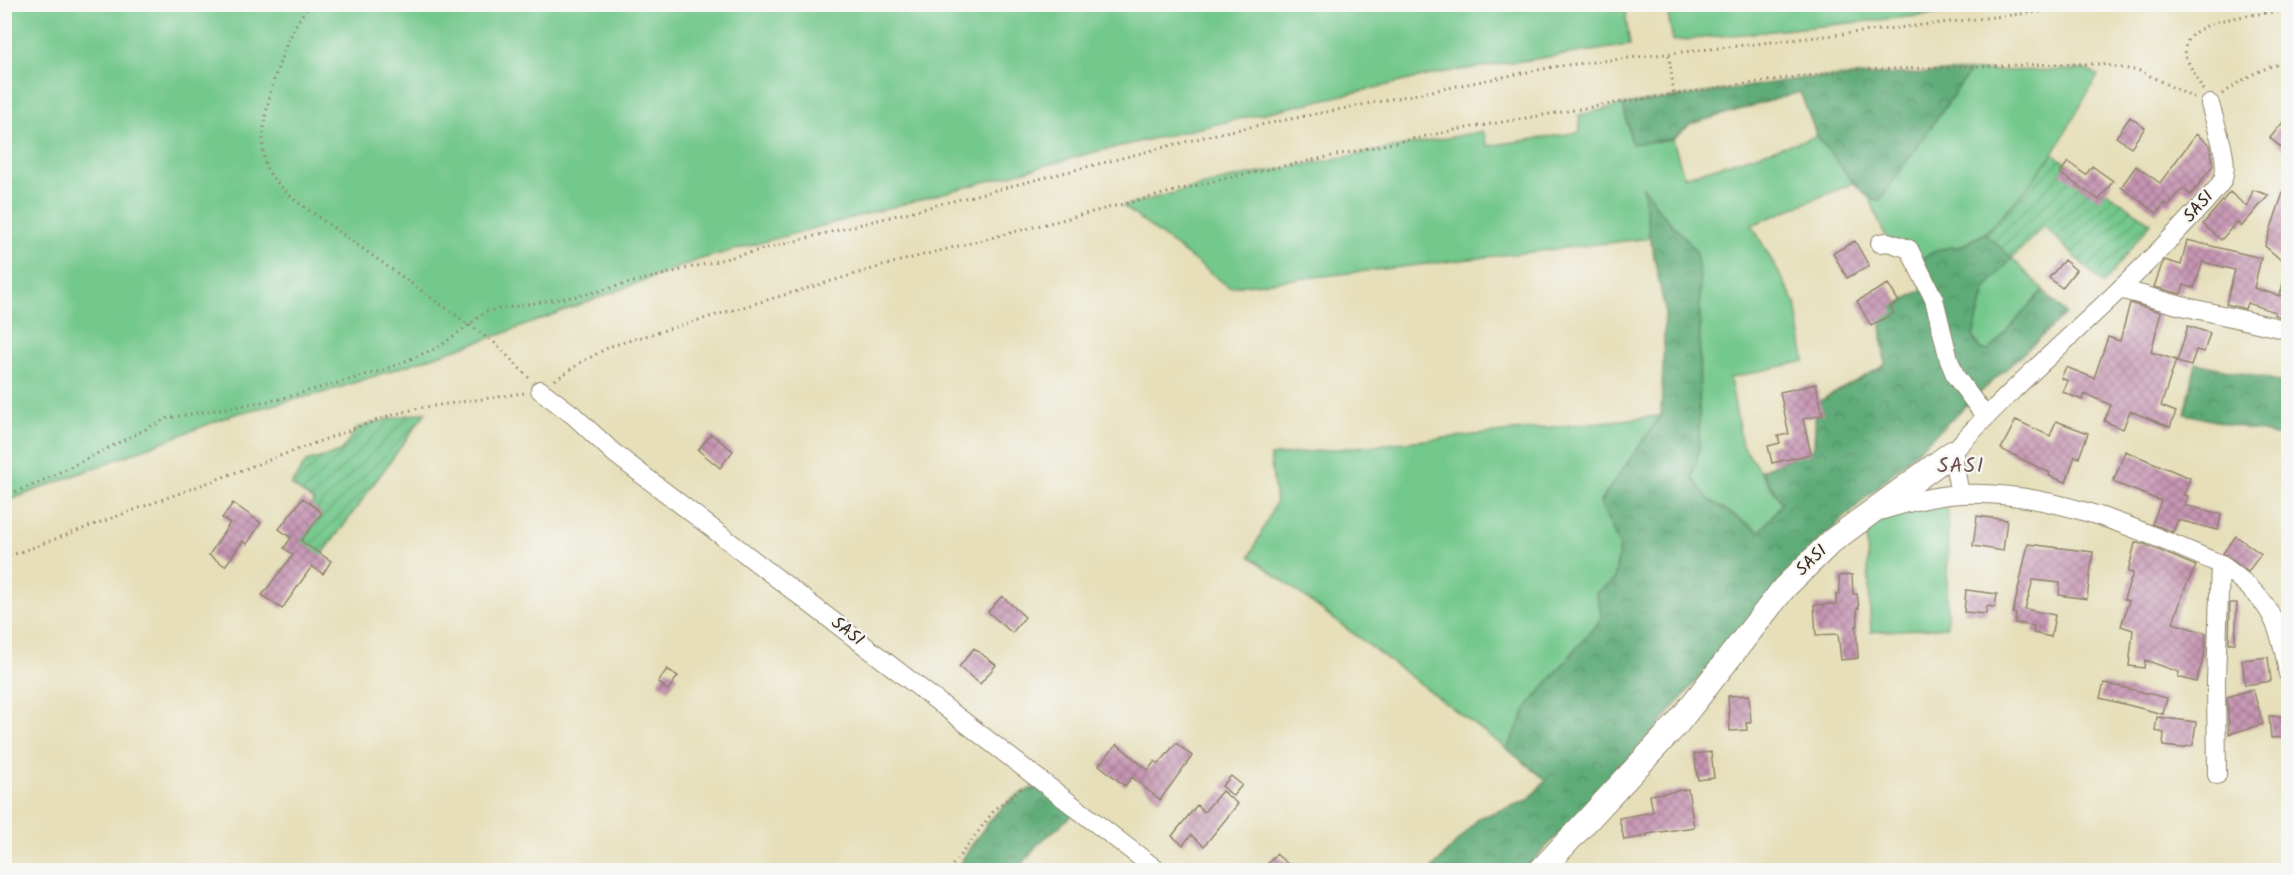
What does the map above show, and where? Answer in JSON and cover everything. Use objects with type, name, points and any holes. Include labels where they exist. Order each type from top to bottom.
[{"type":"main road","name":"SASI","points":[[1541,870],[1677,724],[1784,588],[1832,541],[1952,453]]},
{"type":"street","name":"SASI","points":[[1952,453],[1985,416],[2120,290],[2223,180],[2226,164],[2210,104]]},
{"type":"street","points":[[1880,243],[1888,242],[1909,249],[1934,299],[1949,360],[1956,377],[1985,416]]},
{"type":"street","points":[[2120,290],[2289,330]]},
{"type":"street","name":"SASI","points":[[540,390],[573,415],[614,453],[1157,870]]},
{"type":"street","points":[[1952,453],[1960,494]]},
{"type":"street","points":[[1867,515],[1907,502],[1960,494],[2057,503],[2163,539],[2220,564],[2251,586],[2268,608],[2280,633],[2289,674]]},
{"type":"street","points":[[2217,775],[2216,657],[2220,564]]},
{"type":"path","points":[[310,4],[302,14],[282,53],[271,90],[263,137],[266,166],[275,180],[296,201],[496,344],[540,390]]},
{"type":"path","points":[[4,496],[38,483],[168,418],[280,399],[384,370],[439,347],[487,311],[583,295],[1220,133],[1557,66],[2110,4]]},
{"type":"path","points":[[2210,104],[2184,54],[2188,39],[2202,26],[2255,14],[2289,10]]},
{"type":"path","points":[[1669,55],[1674,94]]},
{"type":"path","points":[[2210,104],[2250,75],[2278,64],[2289,63]]},
{"type":"path","points":[[4,558],[388,416],[419,408],[540,390],[580,363],[611,346],[896,262],[1218,180],[1450,131],[1674,94],[1860,70],[1996,65],[2100,64],[2140,71],[2210,104]]},
{"type":"path","points":[[949,870],[996,808],[1024,786],[1039,780]]},
{"type":"green space","points":[[5,4],[1624,4],[1630,45],[1440,73],[1095,152],[701,259],[502,334],[326,392],[235,414],[5,502]]},
{"type":"green space","points":[[1666,4],[2027,5],[1673,41]]},
{"type":"green space","points":[[2086,70],[2098,75],[2053,154],[2023,193],[1985,233],[1961,246],[1939,249],[1914,263],[1885,236],[1870,199],[1880,199],[1970,71]]},
{"type":"green space","points":[[1970,71],[1880,200],[1870,199],[1854,183],[1817,136],[1800,92],[1691,124],[1673,139],[1632,144],[1623,105],[1805,78]]},
{"type":"green space","points":[[1623,105],[1632,143],[1673,139],[1684,177],[1817,136],[1854,183],[1752,225],[1796,304],[1805,361],[1730,378],[1742,445],[1782,503],[1760,532],[1708,499],[1692,477],[1699,451],[1700,278],[1695,249],[1658,209],[1644,188],[1650,238],[1229,287],[1123,206],[1228,179],[1483,131],[1488,146],[1580,132],[1579,115]]},
{"type":"green space","points":[[2053,154],[2151,223],[2103,284],[2044,226],[2012,258],[1985,233],[2023,193]]},
{"type":"green space","points":[[1643,186],[1658,209],[1695,249],[1700,278],[1699,451],[1692,477],[1708,499],[1760,532],[1782,503],[1761,470],[1814,448],[1816,403],[1885,365],[1880,315],[1923,289],[1914,263],[1939,249],[1961,246],[1985,233],[2012,258],[1985,289],[1973,336],[1980,349],[1989,351],[2043,290],[2066,314],[1821,539],[1752,615],[1658,726],[1568,825],[1523,870],[1431,870],[1479,818],[1528,800],[1546,780],[1507,749],[1528,706],[1602,618],[1596,593],[1614,580],[1620,547],[1600,502],[1661,415],[1665,310],[1650,238]]},
{"type":"green space","points":[[2012,258],[2043,290],[1989,351],[1980,349],[1973,336],[1985,289]]},
{"type":"green space","points":[[2196,363],[2288,383],[2288,438],[2185,414]]},
{"type":"green space","points":[[426,412],[320,558],[287,537],[314,501],[291,485],[306,462],[341,452],[357,428]]},
{"type":"green space","points":[[1661,416],[1600,501],[1620,547],[1614,580],[1596,593],[1602,618],[1528,706],[1507,749],[1250,556],[1276,502],[1270,456]]},
{"type":"green space","points":[[1948,499],[1947,627],[1871,632],[1866,521]]},
{"type":"green space","points":[[1039,787],[1075,813],[1037,845],[1018,870],[955,870],[990,820],[1001,809],[1025,791]]},
{"type":"building","points":[[2289,115],[2289,154],[2270,138]]},
{"type":"building","points":[[2130,117],[2145,128],[2131,147],[2116,137]]},
{"type":"building","points":[[2196,134],[2210,145],[2213,165],[2191,195],[2182,189],[2169,206],[2164,203],[2157,213],[2121,187],[2136,166],[2160,183]]},
{"type":"building","points":[[2068,162],[2086,175],[2092,166],[2113,181],[2099,200],[2060,173]]},
{"type":"building","points":[[2286,184],[2289,184],[2289,267],[2265,246]]},
{"type":"building","points":[[2253,190],[2269,195],[2241,227],[2237,222],[2221,240],[2203,224],[2230,192],[2247,207]]},
{"type":"building","points":[[2187,240],[2261,258],[2254,288],[2280,296],[2284,279],[2289,280],[2289,319],[2247,303],[2245,309],[2226,304],[2235,270],[2203,262],[2194,288],[2184,285],[2181,294],[2154,287],[2165,260],[2181,265]]},
{"type":"building","points":[[1855,241],[1869,266],[1847,278],[1833,253]]},
{"type":"building","points":[[2064,260],[2076,270],[2062,288],[2049,278]]},
{"type":"building","points":[[1888,284],[1899,302],[1890,307],[1894,313],[1871,326],[1857,301]]},
{"type":"building","points":[[2130,303],[2161,312],[2151,352],[2176,360],[2161,406],[2176,412],[2170,427],[2130,411],[2123,429],[2104,421],[2111,405],[2085,394],[2082,400],[2063,392],[2068,381],[2061,378],[2066,367],[2094,378],[2108,337],[2120,341]]},
{"type":"building","points":[[2188,326],[2210,333],[2204,352],[2196,350],[2191,366],[2177,362]]},
{"type":"building","points":[[1816,384],[1823,415],[1803,419],[1811,454],[1772,463],[1768,446],[1780,443],[1778,436],[1789,434],[1780,392]]},
{"type":"building","points":[[2016,420],[2050,436],[2056,421],[2088,433],[2079,458],[2075,456],[2066,482],[2049,476],[2050,473],[2001,449]]},
{"type":"building","points":[[711,434],[733,451],[720,468],[698,450]]},
{"type":"building","points":[[2125,451],[2190,478],[2184,495],[2188,496],[2184,505],[2221,514],[2218,530],[2178,520],[2173,532],[2152,524],[2161,501],[2113,482]]},
{"type":"building","points":[[303,498],[322,513],[301,541],[331,561],[323,574],[312,566],[282,609],[262,595],[293,555],[284,548],[291,538],[279,529]]},
{"type":"building","points":[[233,503],[261,523],[247,544],[243,541],[225,566],[209,555],[230,523],[222,518]]},
{"type":"building","points":[[1977,516],[2007,520],[2003,551],[1973,546]]},
{"type":"building","points":[[2236,536],[2261,554],[2248,572],[2223,553]]},
{"type":"building","points":[[2135,543],[2144,544],[2196,566],[2185,588],[2173,623],[2206,633],[2204,656],[2196,682],[2178,677],[2179,672],[2145,660],[2144,668],[2129,666],[2133,630],[2121,626],[2129,601],[2124,599],[2133,573],[2128,572]]},
{"type":"building","points":[[2028,544],[2093,552],[2087,599],[2059,595],[2060,583],[2033,580],[2025,609],[2055,615],[2051,637],[2033,633],[2034,626],[2015,623],[2016,614],[2013,613]]},
{"type":"building","points":[[1852,575],[1853,594],[1857,594],[1859,608],[1857,608],[1858,626],[1856,626],[1858,658],[1841,660],[1838,634],[1816,635],[1814,605],[1836,604],[1836,595],[1840,595],[1839,576]]},
{"type":"building","points":[[1966,590],[1997,594],[1995,607],[1987,606],[1986,614],[1964,612]]},
{"type":"building","points":[[1002,596],[1025,617],[1012,633],[988,612]]},
{"type":"building","points":[[2230,603],[2237,603],[2235,643],[2229,643]]},
{"type":"building","points":[[974,648],[996,665],[980,684],[959,667]]},
{"type":"building","points":[[2268,657],[2271,681],[2245,685],[2242,660]]},
{"type":"building","points":[[667,669],[678,676],[668,690],[658,682]]},
{"type":"building","points":[[2104,683],[2167,698],[2163,714],[2100,698]]},
{"type":"building","points":[[2253,689],[2263,724],[2229,734],[2227,697]]},
{"type":"building","points":[[1749,695],[1751,723],[1746,723],[1747,730],[1730,731],[1728,696]]},
{"type":"building","points":[[2269,716],[2286,716],[2287,737],[2271,738]]},
{"type":"building","points":[[2157,717],[2196,722],[2193,745],[2182,748],[2163,746],[2164,733],[2155,731]]},
{"type":"building","points":[[1176,743],[1192,756],[1160,800],[1132,777],[1125,786],[1099,765],[1117,744],[1148,770],[1155,761],[1159,764]]},
{"type":"building","points":[[1711,752],[1714,778],[1698,780],[1694,754]]},
{"type":"building","points":[[1231,776],[1242,785],[1233,796],[1222,786]]},
{"type":"building","points":[[1688,789],[1694,827],[1624,840],[1619,818],[1653,812],[1650,795]]},
{"type":"building","points":[[1222,791],[1238,804],[1204,846],[1191,835],[1183,845],[1172,836],[1197,805],[1204,812]]},
{"type":"building","points":[[1276,854],[1295,870],[1262,870]]},
{"type":"district","name":"SASI","points":[[1961,466]]}]
